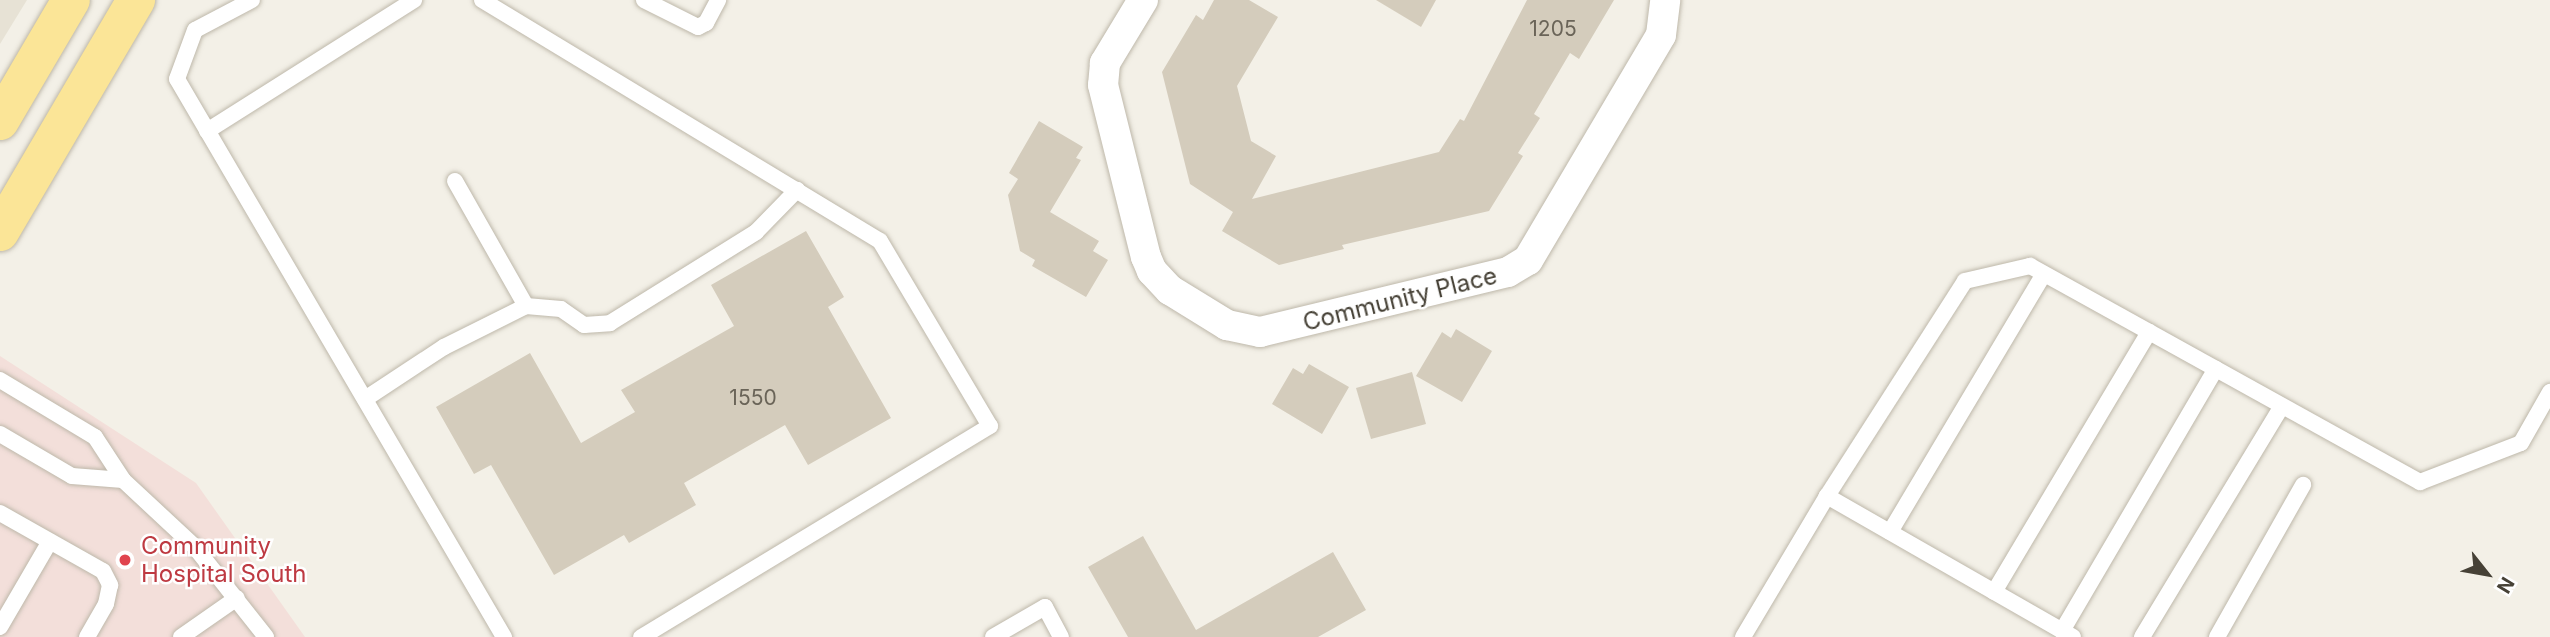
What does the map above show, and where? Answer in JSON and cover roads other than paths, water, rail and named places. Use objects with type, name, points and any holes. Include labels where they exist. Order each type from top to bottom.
[{"type":"main road","points":[[0,121],[71,0]]},
{"type":"main road","points":[[0,232],[136,0]]},
{"type":"street","name":"Community Place","points":[[1143,0],[1105,63],[1103,85],[1146,257],[1156,276],[1170,290],[1227,325],[1260,332],[1508,272],[1534,254],[1661,35],[1665,0]]},
{"type":"lane","points":[[252,0],[195,30],[182,56],[177,79],[504,637]]},
{"type":"lane","points":[[207,131],[414,0]]},
{"type":"lane","points":[[482,0],[880,241],[990,426],[641,637]]},
{"type":"lane","points":[[644,0],[698,27],[706,23],[718,0]]},
{"type":"lane","points":[[455,181],[526,306]]},
{"type":"lane","points":[[365,399],[444,346],[526,306],[561,309],[584,326],[610,323],[757,232],[797,190]]},
{"type":"lane","points":[[1744,637],[1826,496],[1965,281],[2030,266],[2420,482],[2521,443],[2550,392]]},
{"type":"lane","points":[[1890,533],[2044,274]]},
{"type":"lane","points":[[1994,592],[2149,332]]},
{"type":"lane","points":[[1826,496],[2067,634],[2216,369]]},
{"type":"lane","points":[[0,380],[95,437],[123,480],[185,537],[237,598],[261,635]]},
{"type":"lane","points":[[2142,637],[2282,405]]},
{"type":"lane","points":[[0,434],[72,476],[123,480]]},
{"type":"lane","points":[[2217,637],[2302,485]]},
{"type":"lane","points":[[0,513],[103,571],[110,585],[106,604],[87,637]]},
{"type":"lane","points":[[0,627],[50,541]]},
{"type":"lane","points":[[181,637],[237,598]]},
{"type":"lane","points":[[993,637],[1045,607],[1061,637]]},
{"type":"place","name":"Community Hospital South","points":[[125,560]]}]
